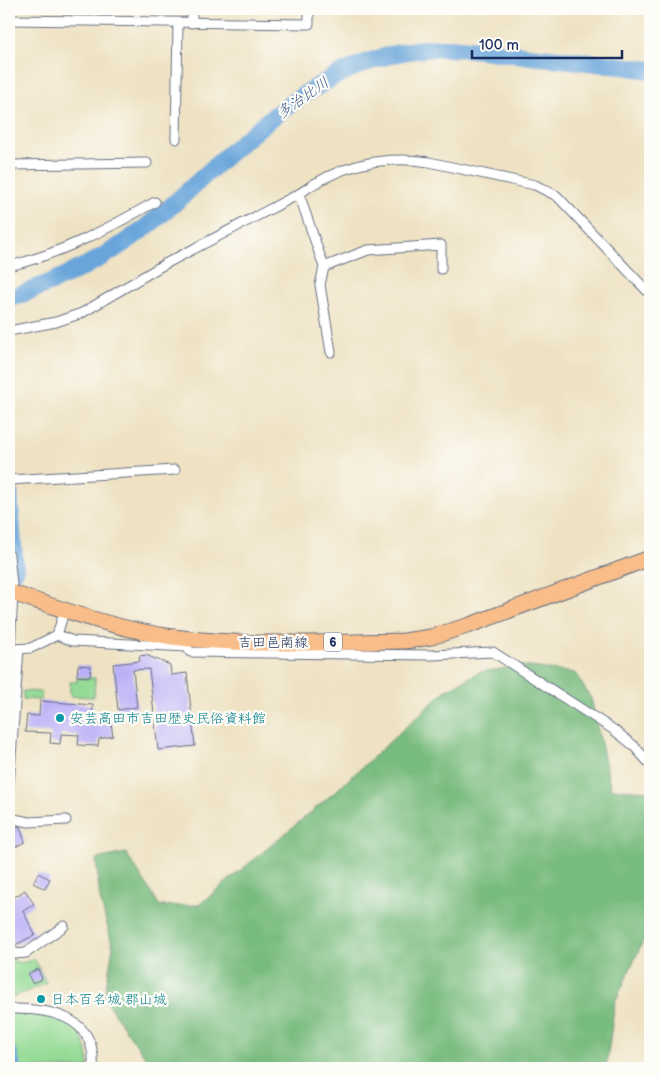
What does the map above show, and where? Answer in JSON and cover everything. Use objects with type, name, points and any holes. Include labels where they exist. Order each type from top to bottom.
[{"type":"main road","name":"吉田邑南線","points":[[11,593],[133,630],[173,637],[224,642],[404,642],[431,637],[470,625],[650,558]]},
{"type":"street","points":[[192,9],[192,23]]},
{"type":"street","points":[[9,20],[309,24],[309,9]]},
{"type":"street","points":[[176,139],[178,23]]},
{"type":"street","points":[[9,331],[56,322],[82,313],[163,265],[352,166],[368,162],[396,160],[429,162],[535,184],[557,196],[650,294]]},
{"type":"street","points":[[9,165],[147,163]]},
{"type":"street","points":[[299,194],[324,267],[320,285],[331,352]]},
{"type":"street","points":[[9,266],[45,256],[116,224],[155,202]]},
{"type":"street","points":[[324,267],[368,250],[441,244],[441,269]]},
{"type":"street","points":[[9,480],[175,470]]},
{"type":"street","points":[[9,555],[13,649],[9,784]]},
{"type":"street","points":[[13,649],[31,648],[57,635],[65,609]]},
{"type":"street","points":[[57,635],[73,641],[187,647],[190,652],[432,655],[493,652],[614,730],[634,745],[650,764]]},
{"type":"street","points":[[9,818],[29,822],[66,820]]},
{"type":"street","points":[[9,946],[16,954],[26,953],[64,926]]},
{"type":"street","points":[[9,1009],[36,1008],[55,1012],[75,1023],[89,1042],[93,1068]]},
{"type":"green space","points":[[523,666],[575,673],[591,698],[611,789],[650,791],[650,926],[615,1002],[606,1068],[153,1068],[104,999],[113,947],[100,899],[96,859],[126,853],[160,906],[199,905],[335,792],[445,691],[479,672]]},
{"type":"green space","points":[[77,678],[95,678],[94,697],[70,696],[70,682],[77,682]]},
{"type":"green space","points":[[23,691],[42,692],[41,700],[23,699]]},
{"type":"green space","points":[[9,958],[15,962],[22,962],[34,958],[46,983],[9,999]]},
{"type":"green space","points":[[9,1012],[52,1016],[74,1028],[82,1037],[87,1051],[89,1068],[9,1068]]},
{"type":"building","points":[[146,655],[170,665],[171,675],[187,673],[195,746],[158,750],[149,669],[133,670],[137,707],[118,710],[113,664],[140,661],[139,656]]},
{"type":"building","points":[[78,665],[91,666],[90,677],[77,676]]},
{"type":"building","points":[[40,701],[93,705],[92,726],[111,723],[113,736],[99,739],[98,746],[78,745],[79,735],[61,734],[60,744],[50,743],[51,733],[25,732],[27,715],[39,716]]},
{"type":"building","points":[[20,827],[25,842],[9,850],[9,828]]},
{"type":"building","points":[[38,873],[50,879],[45,889],[33,883]]},
{"type":"building","points":[[25,890],[34,904],[23,911],[35,935],[15,945],[9,931],[9,901]]},
{"type":"building","points":[[38,969],[42,979],[32,983],[28,974]]},
{"type":"waterway","name":"多治比川","points":[[9,299],[68,274],[124,243],[165,212],[272,117],[323,83],[379,58],[409,51],[454,48],[650,70]]},
{"type":"waterway","points":[[9,492],[15,571]]},
{"type":"waterway","points":[[9,689],[11,659]]},
{"type":"waterway","points":[[9,1055],[12,1068]]},
{"type":"place","name":"安芸高田市吉田歴史民俗資料館","points":[[60,718]]},
{"type":"place","name":"日本百名城 郡山城","points":[[41,999]]}]
